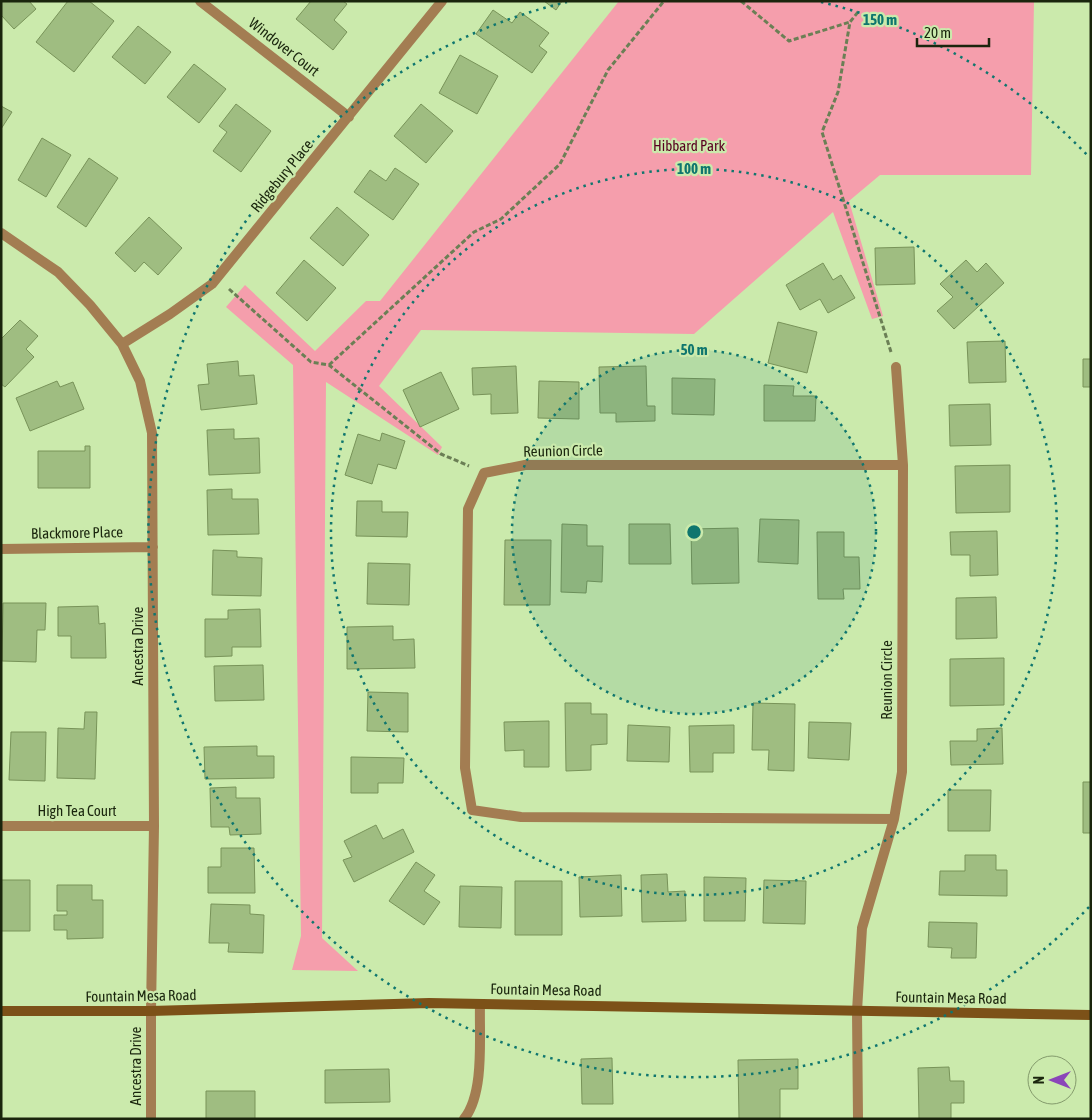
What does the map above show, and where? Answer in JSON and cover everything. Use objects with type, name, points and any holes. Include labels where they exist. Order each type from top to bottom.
[{"type":"main road","name":"Fountain Mesa Road","points":[[1,1011],[150,1011],[429,1003],[1091,1015]]},
{"type":"street","name":"Windover Court","points":[[200,1],[349,117]]},
{"type":"street","name":"Ridgebury Place","points":[[122,344],[170,314],[212,284],[442,1]]},
{"type":"street","name":"Ancestra Drive","points":[[1,233],[58,272],[90,305],[122,344],[140,380],[152,433],[154,826],[150,1011],[151,1119]]},
{"type":"street","points":[[896,367],[903,465]]},
{"type":"street","name":"Reunion Circle","points":[[484,472],[525,465],[903,465],[902,772],[894,819],[862,928],[857,1011],[858,1119]]},
{"type":"street","points":[[484,472],[468,509],[465,768],[472,810],[521,817],[894,819]]},
{"type":"street","name":"Blackmore Place","points":[[1,549],[153,547]]},
{"type":"street","name":"High Tea Court","points":[[1,826],[154,826]]},
{"type":"street","points":[[464,1119],[469,1113],[478,1085],[480,1004]]},
{"type":"path","points":[[329,365],[474,232],[501,219],[560,164],[608,70],[664,1]]},
{"type":"path","points":[[742,1],[789,41],[850,22]]},
{"type":"path","points":[[858,12],[850,22],[838,92],[822,132],[896,367]]},
{"type":"path","points":[[217,278],[312,362],[329,365],[441,454],[484,472]]},
{"type":"green space","name":"Hibbard Park","points":[[619,1],[1034,1],[1031,175],[880,175],[849,201],[883,316],[872,319],[833,212],[694,334],[421,330],[379,386],[442,447],[438,455],[326,382],[322,938],[358,971],[292,970],[301,936],[293,365],[226,307],[245,285],[315,351],[366,301],[380,301]]},
{"type":"building","points":[[1,1],[29,1],[36,9],[14,29],[1,15]]},
{"type":"building","points":[[68,1],[89,1],[114,21],[74,72],[36,42]]},
{"type":"building","points":[[311,1],[343,1],[347,4],[334,20],[347,32],[333,50],[296,19]]},
{"type":"building","points":[[544,1],[562,1],[556,10]]},
{"type":"building","points":[[493,10],[512,23],[520,12],[549,33],[539,46],[547,52],[532,73],[476,34]]},
{"type":"building","points":[[138,26],[171,52],[145,84],[112,57]]},
{"type":"building","points":[[460,55],[498,76],[477,114],[439,93]]},
{"type":"building","points":[[194,64],[226,89],[199,123],[167,97]]},
{"type":"building","points":[[236,104],[271,131],[241,172],[213,151],[227,132],[219,126]]},
{"type":"building","points":[[421,104],[453,131],[426,163],[394,136]]},
{"type":"building","points":[[1,106],[12,112],[1,129]]},
{"type":"building","points":[[42,138],[71,155],[46,197],[18,180]]},
{"type":"building","points":[[89,158],[118,178],[86,227],[57,207]]},
{"type":"building","points":[[395,168],[419,184],[393,220],[354,192],[370,170],[386,181]]},
{"type":"building","points":[[337,207],[369,235],[343,266],[310,238]]},
{"type":"building","points":[[149,217],[182,248],[158,275],[144,262],[135,272],[115,253]]},
{"type":"building","points":[[914,247],[915,284],[876,285],[875,248]]},
{"type":"building","points":[[304,260],[336,288],[307,321],[276,293]]},
{"type":"building","points":[[966,260],[977,272],[986,263],[1004,283],[954,329],[937,311],[953,297],[940,284]]},
{"type":"building","points":[[823,263],[833,280],[841,275],[855,298],[828,313],[820,299],[800,310],[786,285]]},
{"type":"building","points":[[20,320],[38,336],[26,349],[34,357],[5,387],[1,384],[1,339]]},
{"type":"building","points":[[778,322],[817,332],[807,373],[768,363]]},
{"type":"building","points":[[1005,341],[1006,382],[969,383],[967,342]]},
{"type":"building","points":[[1083,359],[1091,359],[1091,387],[1083,387]]},
{"type":"building","points":[[238,361],[239,376],[254,375],[257,404],[201,410],[198,385],[209,384],[207,364]]},
{"type":"building","points":[[516,366],[518,413],[491,414],[491,394],[473,395],[472,368]]},
{"type":"building","points":[[646,366],[647,406],[655,406],[655,421],[616,422],[616,413],[600,413],[599,367]]},
{"type":"building","points":[[441,372],[459,409],[420,427],[403,390]]},
{"type":"building","points":[[672,378],[715,379],[714,415],[672,414]]},
{"type":"building","points":[[57,381],[60,387],[73,382],[84,409],[30,431],[16,398]]},
{"type":"building","points":[[539,381],[579,382],[579,419],[538,418]]},
{"type":"building","points":[[764,385],[794,386],[793,396],[816,396],[815,421],[764,421]]},
{"type":"building","points":[[990,404],[991,445],[950,446],[949,405]]},
{"type":"building","points":[[234,429],[234,439],[259,438],[260,473],[209,475],[207,430]]},
{"type":"building","points":[[382,433],[405,441],[396,469],[378,464],[372,484],[345,475],[358,434],[380,441]]},
{"type":"building","points":[[85,446],[90,446],[90,488],[38,488],[38,451],[85,451]]},
{"type":"building","points":[[1010,465],[1010,512],[956,513],[955,466]]},
{"type":"building","points":[[232,489],[232,499],[258,499],[259,534],[208,535],[207,490]]},
{"type":"building","points":[[357,501],[382,501],[382,512],[408,512],[407,537],[356,536]]},
{"type":"building","points":[[760,519],[799,520],[798,564],[758,562]]},
{"type":"building","points":[[562,524],[587,525],[587,546],[603,546],[602,582],[587,581],[586,593],[561,592]]},
{"type":"building","points":[[629,524],[670,524],[671,564],[629,564]]},
{"type":"building","points":[[738,528],[739,583],[692,584],[691,529]]},
{"type":"building","points":[[997,531],[998,575],[970,576],[970,555],[951,555],[950,532]]},
{"type":"building","points":[[817,532],[844,532],[844,557],[859,557],[860,589],[843,589],[844,599],[818,599]]},
{"type":"building","points":[[505,540],[551,540],[550,605],[504,605]]},
{"type":"building","points":[[213,550],[237,551],[237,557],[262,558],[261,596],[212,595]]},
{"type":"building","points":[[368,563],[410,564],[409,605],[367,604]]},
{"type":"building","points":[[996,597],[997,638],[956,639],[956,598]]},
{"type":"building","points":[[3,603],[46,603],[45,630],[37,630],[36,662],[2,661]]},
{"type":"building","points":[[98,606],[99,624],[105,623],[106,658],[71,658],[71,636],[58,636],[58,607]]},
{"type":"building","points":[[260,609],[261,647],[232,647],[232,656],[205,657],[205,619],[228,619],[228,610]]},
{"type":"building","points":[[393,626],[393,640],[414,639],[415,668],[347,669],[347,627]]},
{"type":"building","points":[[1004,658],[1004,705],[950,706],[950,659]]},
{"type":"building","points":[[263,665],[264,700],[215,701],[214,666]]},
{"type":"building","points":[[368,692],[408,693],[408,732],[367,731]]},
{"type":"building","points":[[565,703],[591,703],[591,714],[607,714],[607,744],[591,745],[591,770],[566,771]]},
{"type":"building","points":[[753,703],[795,704],[794,771],[768,770],[769,750],[752,750]]},
{"type":"building","points":[[85,712],[97,712],[95,779],[57,778],[58,728],[84,729]]},
{"type":"building","points":[[549,721],[549,767],[524,767],[524,750],[505,751],[504,722]]},
{"type":"building","points":[[809,722],[851,723],[849,760],[808,758]]},
{"type":"building","points":[[628,725],[670,727],[669,762],[627,761]]},
{"type":"building","points":[[734,725],[734,753],[713,753],[713,772],[690,772],[689,726]]},
{"type":"building","points":[[1002,728],[1003,764],[951,765],[950,741],[977,741],[977,729]]},
{"type":"building","points":[[11,732],[46,732],[45,781],[9,780]]},
{"type":"building","points":[[257,746],[257,756],[274,756],[274,778],[205,779],[204,747]]},
{"type":"building","points":[[351,757],[404,758],[403,783],[378,783],[378,793],[351,793]]},
{"type":"building","points":[[1083,782],[1091,782],[1091,833],[1083,833]]},
{"type":"building","points":[[236,787],[236,798],[260,798],[261,834],[230,835],[229,827],[211,827],[210,788]]},
{"type":"building","points":[[948,790],[991,790],[990,831],[948,831]]},
{"type":"building","points":[[376,825],[383,839],[403,829],[414,852],[354,882],[343,860],[352,857],[344,841]]},
{"type":"building","points":[[221,848],[254,848],[255,893],[208,893],[208,867],[221,867]]},
{"type":"building","points":[[965,855],[996,855],[996,870],[1007,870],[1007,896],[939,895],[940,871],[965,871]]},
{"type":"building","points":[[416,862],[435,875],[424,891],[440,902],[424,925],[389,901]]},
{"type":"building","points":[[667,874],[668,892],[685,891],[686,921],[642,922],[641,875]]},
{"type":"building","points":[[621,875],[622,916],[580,917],[579,877]]},
{"type":"building","points":[[704,877],[746,878],[745,921],[704,921]]},
{"type":"building","points":[[1,880],[30,880],[30,931],[1,931]]},
{"type":"building","points":[[764,880],[806,881],[805,924],[763,923]]},
{"type":"building","points":[[515,881],[562,881],[562,935],[515,935]]},
{"type":"building","points":[[57,885],[92,885],[92,900],[103,900],[103,938],[67,939],[67,930],[54,930],[54,915],[67,915],[67,911],[57,911]]},
{"type":"building","points":[[460,886],[502,887],[501,928],[459,927]]},
{"type":"building","points":[[211,904],[250,905],[250,914],[264,915],[263,953],[228,952],[229,943],[209,943]]},
{"type":"building","points":[[929,922],[977,923],[976,958],[951,958],[952,948],[928,947]]},
{"type":"building","points":[[612,1058],[613,1104],[582,1104],[581,1059]]},
{"type":"building","points":[[798,1059],[798,1089],[780,1089],[780,1119],[739,1119],[738,1060]]},
{"type":"building","points":[[949,1067],[950,1081],[964,1081],[964,1103],[951,1103],[951,1119],[919,1119],[918,1068]]},
{"type":"building","points":[[389,1069],[390,1102],[325,1103],[325,1070]]},
{"type":"building","points":[[206,1091],[255,1091],[255,1119],[206,1119]]}]
